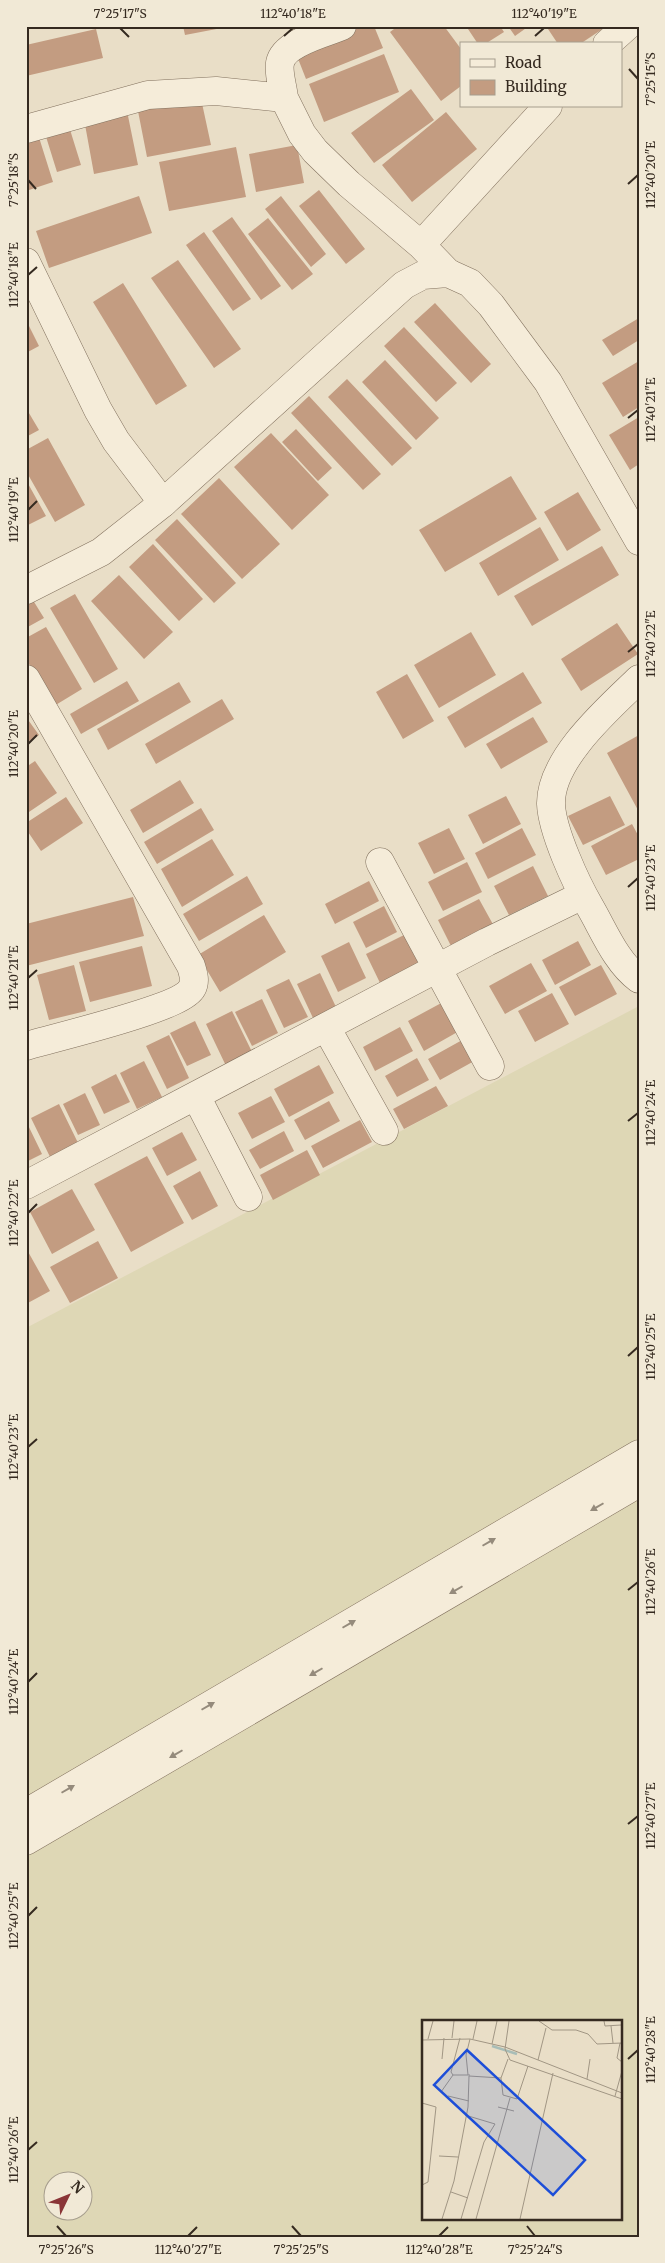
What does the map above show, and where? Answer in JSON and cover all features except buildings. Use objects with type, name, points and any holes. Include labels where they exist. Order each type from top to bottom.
[{"type":"street","points":[[342,26],[301,42],[288,49],[281,57],[279,65],[284,98],[302,134],[315,151],[349,184],[421,245],[448,273],[470,283],[486,299],[548,382],[639,541]]},
{"type":"street","points":[[608,42],[627,26]]},
{"type":"street","points":[[26,129],[148,95],[216,91],[284,98]]},
{"type":"street","points":[[421,245],[546,108]]},
{"type":"street","points":[[26,262],[98,410],[116,441],[163,503]]},
{"type":"street","points":[[26,590],[101,552],[163,503],[404,285],[423,275],[448,273]]},
{"type":"street","points":[[26,679],[191,966],[195,979],[192,988],[184,997],[119,1020],[26,1046]]},
{"type":"street","points":[[639,679],[588,728],[568,758],[556,781],[551,802],[553,822],[583,895],[626,969],[639,979]]},
{"type":"street","points":[[380,862],[490,1066]]},
{"type":"street","points":[[26,1185],[437,969],[583,895]]},
{"type":"street","points":[[326,1027],[384,1130]]},
{"type":"street","points":[[196,1096],[248,1197]]},
{"type":"street","points":[[26,1813],[639,1454]]},
{"type":"street","points":[[26,1841],[639,1483]]},
{"type":"shaded area","points":[[639,1006],[639,2237],[26,2237],[26,1328]]}]
